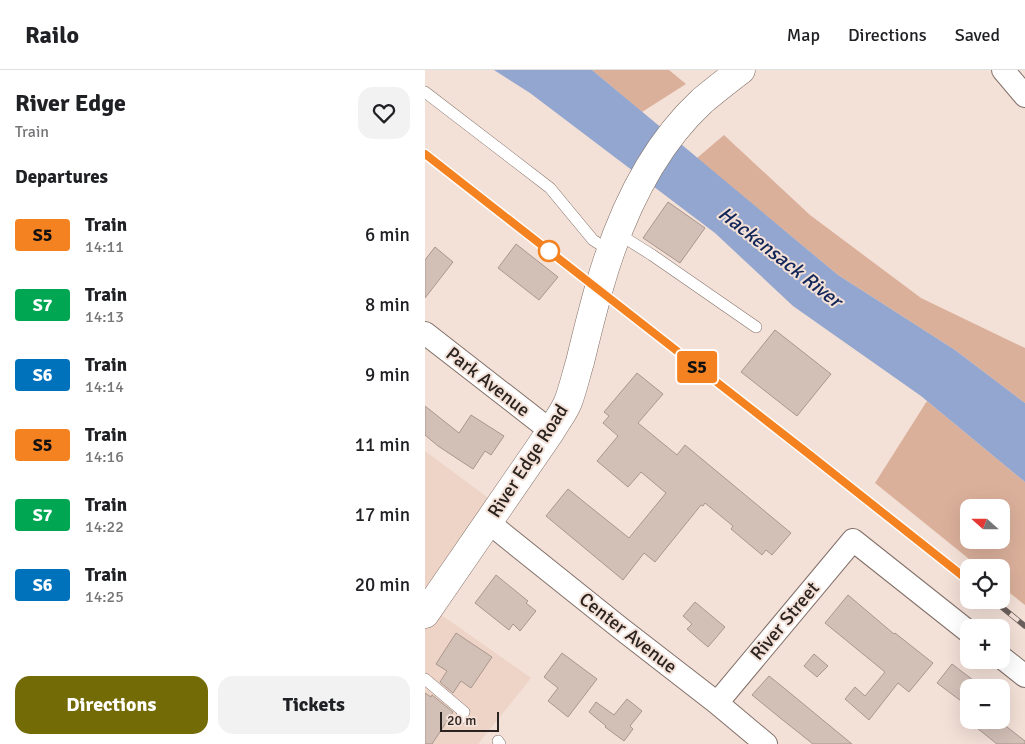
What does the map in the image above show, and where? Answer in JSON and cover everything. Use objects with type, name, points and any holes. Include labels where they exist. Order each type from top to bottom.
[{"type":"main road","name":"River Edge Road","points":[[425,614],[551,431],[567,403],[614,242],[638,188],[655,158],[675,131],[702,102],[741,70]]},
{"type":"street","points":[[1003,70],[1025,96]]},
{"type":"street","name":"Park Avenue","points":[[425,334],[551,431]]},
{"type":"street","name":"Center Avenue","points":[[488,522],[767,744]]},
{"type":"street","name":"River Street","points":[[717,703],[853,540],[960,625]]},
{"type":"street","points":[[1010,664],[1025,676]]},
{"type":"lane","points":[[425,92],[550,188],[593,240],[614,242],[652,255],[756,327]]},
{"type":"lane","points":[[425,680],[464,712],[461,718]]},
{"type":"shaded area","points":[[592,70],[669,70],[686,84],[642,112]]},
{"type":"shaded area","points":[[724,135],[810,215],[921,298],[1025,348],[1025,403],[955,350],[838,275],[697,158]]},
{"type":"shaded area","points":[[927,401],[1025,482],[1025,605],[1010,593],[1010,559],[969,559],[875,483]]},
{"type":"shaded area","points":[[425,451],[499,506],[430,607],[531,678],[478,744],[425,744]]},
{"type":"water","name":"Hackensack River","points":[[494,70],[592,70],[838,275],[955,350],[1025,403],[1025,482],[921,396],[793,306],[715,233],[530,93]]},
{"type":"building","points":[[668,202],[705,228],[680,263],[643,238]]},
{"type":"building","points":[[516,244],[558,277],[539,300],[498,268]]},
{"type":"building","points":[[435,247],[453,262],[425,298],[425,260]]},
{"type":"building","points":[[775,330],[831,374],[797,416],[741,372]]},
{"type":"building","points":[[637,373],[663,394],[638,423],[677,455],[685,445],[791,533],[772,555],[766,550],[762,555],[731,529],[733,526],[705,503],[703,506],[701,505],[655,562],[644,553],[623,580],[546,516],[568,489],[629,538],[666,493],[641,472],[628,487],[597,461],[618,436],[603,423],[609,416],[604,412]]},
{"type":"building","points":[[425,406],[459,433],[471,415],[504,436],[491,455],[485,451],[473,469],[425,435]]},
{"type":"building","points":[[496,575],[528,601],[526,603],[536,611],[520,631],[513,624],[509,630],[475,603]]},
{"type":"building","points":[[848,595],[894,634],[933,663],[909,692],[898,683],[869,720],[845,699],[855,687],[865,696],[885,672],[825,623]]},
{"type":"building","points":[[695,602],[725,627],[708,647],[687,629],[692,624],[683,616]]},
{"type":"building","points":[[456,633],[492,657],[471,688],[461,681],[453,693],[440,682],[447,671],[436,664]]},
{"type":"building","points":[[562,653],[597,679],[568,717],[548,701],[558,688],[544,677]]},
{"type":"building","points":[[814,654],[828,666],[817,677],[804,666]]},
{"type":"building","points":[[952,664],[972,679],[960,679],[960,700],[937,683]]},
{"type":"building","points":[[769,676],[852,744],[813,744],[752,695]]},
{"type":"building","points":[[425,693],[431,697],[432,695],[453,712],[432,744],[425,744]]},
{"type":"building","points":[[627,699],[642,711],[630,726],[633,729],[624,741],[589,712],[596,702],[614,715]]},
{"type":"building","points":[[978,729],[1010,729],[1025,741],[1025,744],[997,744]]},
{"type":"railway","points":[[425,154],[960,574]]},
{"type":"railway","points":[[1004,609],[1025,626]]},
{"type":"train","name":"S5","points":[[425,154],[960,574]]}]
